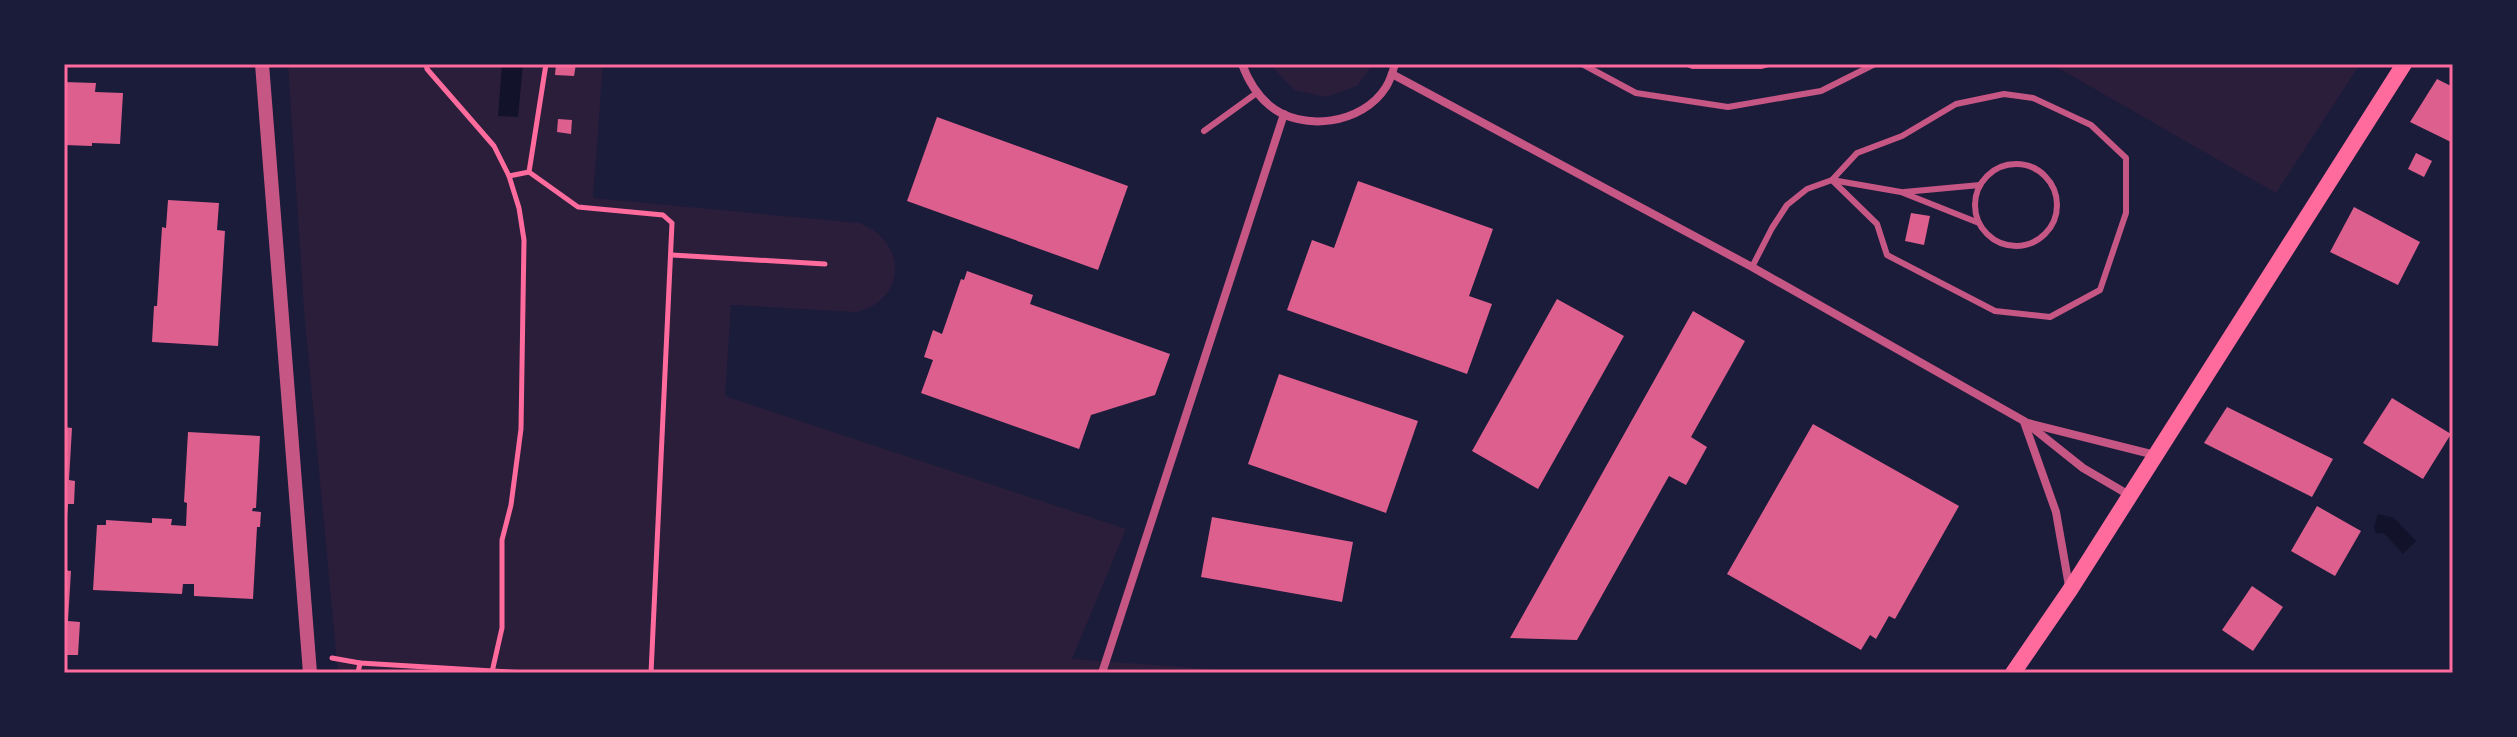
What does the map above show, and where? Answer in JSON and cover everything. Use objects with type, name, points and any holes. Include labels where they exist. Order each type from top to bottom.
[{"type":"main road","points":[[2013,673],[2070,590],[2404,64]]},
{"type":"street","points":[[262,64],[310,673]]},
{"type":"street","points":[[1242,64],[1250,85],[1270,106],[1311,122],[1339,120],[1366,108],[1386,88],[1395,64]]},
{"type":"street","points":[[1392,74],[1752,267],[2024,421],[2083,468],[2129,495]]},
{"type":"street","points":[[1102,673],[1284,114]]},
{"type":"street","points":[[2024,421],[2155,455]]},
{"type":"street","points":[[2024,421],[2056,512],[2070,590]]},
{"type":"lane","points":[[1582,64],[1636,93],[1728,107],[1821,91],[1875,64]]},
{"type":"lane","points":[[1204,131],[1258,92]]},
{"type":"lane","points":[[1752,267],[1787,205],[1807,189],[1832,180],[1857,153],[1902,136],[1956,104],[2004,94],[2033,98],[2091,125],[2126,158],[2126,213],[2100,290],[2050,317],[1995,311],[1887,255],[1877,224],[1832,180]]},
{"type":"lane","points":[[2002,166],[2031,166],[2052,185],[2057,198],[2057,213],[2052,226],[2043,237],[2016,247],[1989,237],[1975,212],[1975,198],[1980,185],[1990,173],[2002,166]]},
{"type":"lane","points":[[1832,180],[1901,192],[1979,223]]},
{"type":"lane","points":[[1901,192],[1980,185]]},
{"type":"path","points":[[426,64],[427,69],[494,146],[509,176],[519,208],[524,240],[521,429],[511,505],[502,540],[502,628],[492,672]]},
{"type":"path","points":[[529,172],[546,64]]},
{"type":"path","points":[[509,176],[529,172],[578,207],[663,215],[672,223],[651,673]]},
{"type":"path","points":[[672,255],[825,264]]},
{"type":"path","points":[[309,654],[324,654],[338,660],[360,663],[526,673]]},
{"type":"path","points":[[358,673],[360,663]]},
{"type":"shaded area","points":[[288,64],[603,64],[593,198],[859,223],[875,232],[893,256],[895,270],[885,296],[873,305],[856,312],[731,305],[725,396],[1126,529],[1072,659],[1264,673],[338,673],[304,310]]},
{"type":"shaded area","points":[[502,64],[523,64],[518,117],[498,116]]},
{"type":"shaded area","points":[[1270,64],[1373,64],[1357,86],[1326,97],[1294,90]]},
{"type":"shaded area","points":[[2051,64],[2360,64],[2276,193]]},
{"type":"shaded area","points":[[2378,514],[2394,518],[2416,541],[2403,554],[2385,534],[2376,533],[2374,527]]},
{"type":"building","points":[[556,64],[576,64],[574,76],[555,75]]},
{"type":"building","points":[[1680,64],[1775,65],[1762,69],[1692,69]]},
{"type":"building","points":[[2437,79],[2453,87],[2453,143],[2410,122]]},
{"type":"building","points":[[64,82],[96,83],[95,92],[123,93],[120,144],[64,145]]},
{"type":"building","points":[[937,117],[1128,186],[1098,270],[907,201]]},
{"type":"building","points":[[558,119],[572,120],[571,134],[557,132]]},
{"type":"building","points":[[2416,153],[2432,161],[2424,177],[2408,169]]},
{"type":"building","points":[[1358,181],[1493,229],[1469,296],[1492,304],[1467,374],[1287,310],[1312,240],[1334,248]]},
{"type":"building","points":[[168,200],[219,203],[217,230],[225,231],[218,346],[152,342],[162,227],[166,228]]},
{"type":"building","points":[[2354,207],[2420,242],[2398,285],[2330,252]]},
{"type":"building","points":[[1911,213],[1930,216],[1924,245],[1905,241]]},
{"type":"building","points":[[967,271],[1033,295],[1030,304],[1170,354],[1155,395],[1091,415],[1079,449],[921,393],[933,360],[924,357],[933,330],[942,334],[961,279],[964,280]]},
{"type":"building","points":[[1557,299],[1624,336],[1538,489],[1472,451]]},
{"type":"building","points":[[1693,311],[1745,341],[1691,437],[1707,447],[1686,485],[1669,476],[1577,640],[1510,638]]},
{"type":"building","points":[[1279,374],[1418,421],[1386,513],[1248,464]]},
{"type":"building","points":[[2392,398],[2451,434],[2423,479],[2363,443]]},
{"type":"building","points":[[2227,407],[2333,459],[2312,497],[2204,443]]},
{"type":"building","points":[[1813,424],[1959,506],[1895,619],[1889,616],[1876,639],[1870,635],[1861,650],[1727,574]]},
{"type":"building","points":[[64,427],[72,428],[69,480],[75,481],[74,504],[68,504],[66,530],[64,530]]},
{"type":"building","points":[[188,432],[260,436],[256,508],[252,511],[261,512],[260,527],[257,527],[253,599],[194,596],[194,584],[183,584],[182,594],[93,590],[97,525],[106,525],[106,520],[152,523],[152,518],[172,519],[171,525],[186,526],[187,503],[184,502]]},
{"type":"building","points":[[2317,506],[2361,531],[2335,576],[2291,551]]},
{"type":"building","points":[[1212,517],[1353,542],[1342,602],[1201,577]]},
{"type":"building","points":[[64,570],[71,571],[68,621],[80,622],[78,655],[67,655],[66,670],[64,670]]},
{"type":"building","points":[[2252,586],[2283,607],[2253,651],[2222,630]]}]
